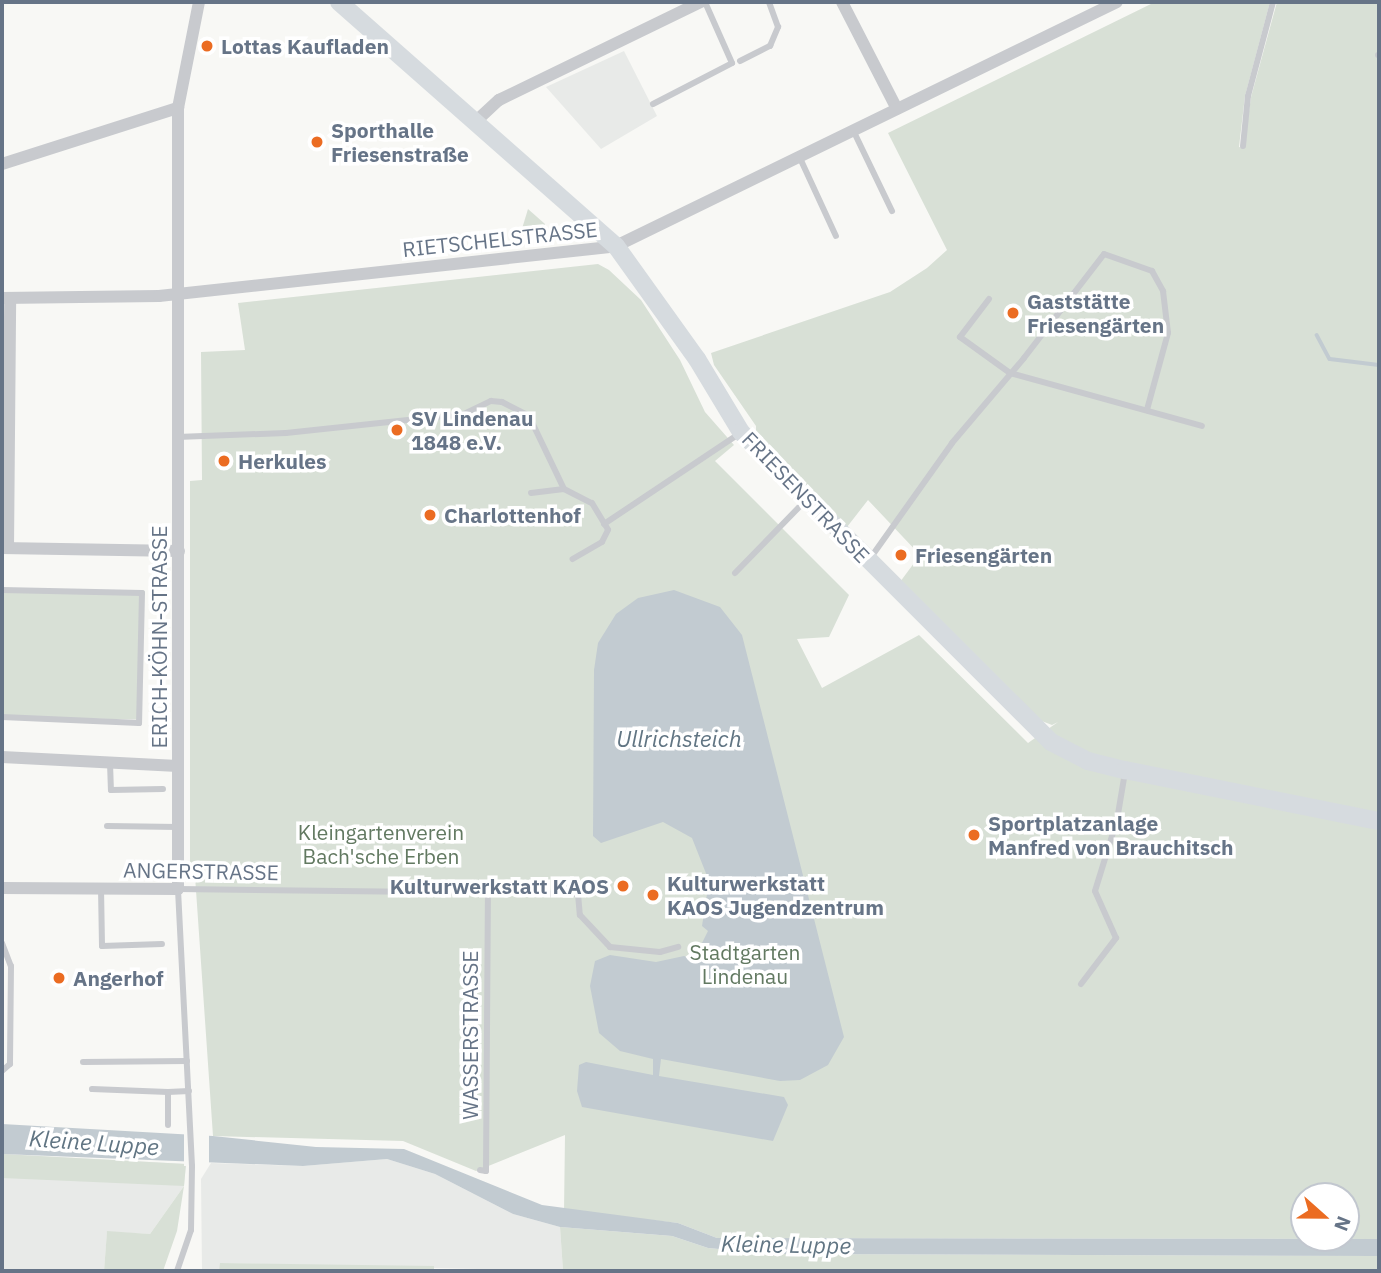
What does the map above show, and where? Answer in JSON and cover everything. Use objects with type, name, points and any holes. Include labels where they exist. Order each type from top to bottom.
[{"type":"street","name":"ERICH-KÖHN-STRASSE","points":[[178,889],[178,108],[199,2]]},
{"type":"street","name":"FRIESENSTRASSE","points":[[339,2],[616,246],[697,359],[741,432],[1051,742],[1088,761],[1125,770],[1379,821]]},
{"type":"street","points":[[474,123],[499,100],[703,2]]},
{"type":"street","points":[[842,2],[897,109]]},
{"type":"street","name":"RIETSCHELSTRASSE","points":[[6,298],[177,294],[616,246],[1117,2]]},
{"type":"street","points":[[2,164],[178,108]]},
{"type":"street","points":[[6,298],[5,548],[178,551]]},
{"type":"street","points":[[2,757],[178,766]]},
{"type":"street","name":"ANGERSTRASSE","points":[[2,888],[178,889]]},
{"type":"lane","points":[[653,104],[732,63],[703,2]]},
{"type":"lane","points":[[740,61],[770,46],[778,27],[769,2]]},
{"type":"lane","points":[[1243,146],[1248,96],[1273,2]]},
{"type":"lane","points":[[853,130],[892,211]]},
{"type":"lane","points":[[799,156],[836,236]]},
{"type":"lane","points":[[868,561],[951,443],[1104,254],[1153,271],[1163,291],[1168,333],[1147,410]]},
{"type":"lane","points":[[989,299],[960,337],[1010,373],[1202,426]]},
{"type":"lane","points":[[177,437],[286,433],[464,414],[491,401],[502,402],[529,416],[564,489]]},
{"type":"lane","points":[[604,524],[741,432]]},
{"type":"lane","points":[[531,494],[564,489],[592,503],[608,530],[602,542],[572,559]]},
{"type":"lane","points":[[735,573],[807,500]]},
{"type":"lane","points":[[2,590],[142,593],[139,723],[2,717]]},
{"type":"lane","points":[[110,762],[111,790],[163,789]]},
{"type":"lane","points":[[1081,984],[1116,938],[1095,891],[1117,820],[1125,770]]},
{"type":"lane","points":[[107,826],[178,827]]},
{"type":"lane","points":[[101,888],[102,946],[162,944]]},
{"type":"lane","name":"ANGERSTRASSE","points":[[178,889],[578,894],[580,915],[610,947],[660,952],[678,947]]},
{"type":"lane","name":"ERICH-KÖHN-STRASSE","points":[[177,1271],[191,1230],[192,1166],[178,889]]},
{"type":"lane","name":"WASSERSTRASSE","points":[[480,1170],[486,1171],[488,894]]},
{"type":"lane","points":[[2,943],[11,966],[10,1064],[2,1071]]},
{"type":"lane","points":[[83,1062],[187,1061]]},
{"type":"lane","points":[[92,1089],[188,1091]]},
{"type":"lane","points":[[167,1092],[168,1125]]},
{"type":"shaded area","points":[[624,51],[657,116],[601,149],[546,87]]},
{"type":"shaded area","points":[[2,1154],[186,1164],[184,1186],[150,1234],[107,1232],[104,1271],[2,1271]]},
{"type":"shaded area","points":[[387,1159],[435,1174],[513,1214],[560,1227],[563,1271],[221,1263],[219,1271],[202,1271],[201,1179],[211,1163],[303,1166]]},
{"type":"green space","points":[[1155,2],[1270,2],[1245,96],[1239,147],[1244,148],[1251,97],[1277,2],[1379,2],[1379,1239],[1360,1239],[1360,1182],[1290,1182],[1290,1239],[717,1238],[678,1223],[564,1211],[565,1135],[476,1171],[403,1141],[213,1136],[195,876],[190,871],[190,481],[202,480],[201,352],[245,350],[238,303],[598,264],[609,270],[641,300],[680,360],[705,412],[734,445],[715,461],[849,595],[829,637],[797,639],[822,688],[919,635],[1028,743],[1058,722],[1052,725],[1034,718],[900,582],[920,555],[868,500],[847,527],[756,437],[756,426],[714,365],[711,353],[890,292],[927,268],[947,250],[888,133]]},
{"type":"green space","points":[[528,209],[545,224],[543,231],[521,232]]},
{"type":"green space","points":[[2,590],[142,592],[140,719],[2,717]]},
{"type":"green space","points":[[2,1154],[186,1164],[184,1186],[2,1178]]},
{"type":"green space","points":[[184,1186],[177,1231],[163,1271],[104,1271],[107,1231],[150,1234]]},
{"type":"green space","points":[[560,1227],[672,1236],[708,1248],[773,1254],[1379,1256],[1379,1271],[563,1271]]},
{"type":"green space","points":[[220,1263],[434,1266],[434,1271],[219,1271]]},
{"type":"water","name":"Ullrichsteich","points":[[674,590],[720,607],[742,635],[844,1037],[828,1065],[800,1080],[780,1081],[661,1059],[659,1076],[784,1097],[788,1105],[773,1141],[582,1107],[577,1091],[579,1065],[586,1062],[653,1075],[653,1059],[620,1051],[599,1033],[590,986],[595,961],[610,955],[656,962],[684,956],[694,959],[708,931],[702,926],[709,881],[692,838],[663,822],[601,843],[593,836],[594,670],[598,643],[616,614],[638,598]]},
{"type":"water","name":"Kleine Luppe","points":[[2,1124],[213,1136],[316,1147],[404,1149],[542,1205],[678,1223],[717,1238],[1290,1239],[1290,1252],[1360,1252],[1360,1239],[1379,1239],[1379,1256],[773,1254],[708,1248],[672,1236],[560,1227],[513,1214],[435,1174],[387,1159],[303,1166],[2,1154]]},
{"type":"pier","points":[[184,1134],[209,1134],[209,1166],[184,1166]]},
{"type":"waterway","points":[[1317,335],[1330,359],[1379,365]]},
{"type":"place","name":"Lottas Kaufladen","points":[[207,46]]},
{"type":"place","name":"Sporthalle Friesenstraße","points":[[317,142]]},
{"type":"place","name":"Gaststätte Friesengärten","points":[[1013,313]]},
{"type":"place","name":"SV Lindenau 1848 e.V.","points":[[397,430]]},
{"type":"place","name":"Herkules","points":[[224,461]]},
{"type":"place","name":"Charlottenhof","points":[[430,515]]},
{"type":"place","name":"Friesengärten","points":[[901,555]]},
{"type":"place","name":"Sportplatzanlage Manfred von Brauchitsch","points":[[974,835]]},
{"type":"place","name":"Kulturwerkstatt KAOS","points":[[623,886]]},
{"type":"place","name":"Kulturwerkstatt KAOS Jugendzentrum","points":[[653,895]]},
{"type":"place","name":"Angerhof","points":[[59,978]]},
{"type":"park label","name":"Kleingartenverein Bach'sche Erben","points":[[381,844]]},
{"type":"park label","name":"Stadtgarten Lindenau","points":[[745,964]]}]
